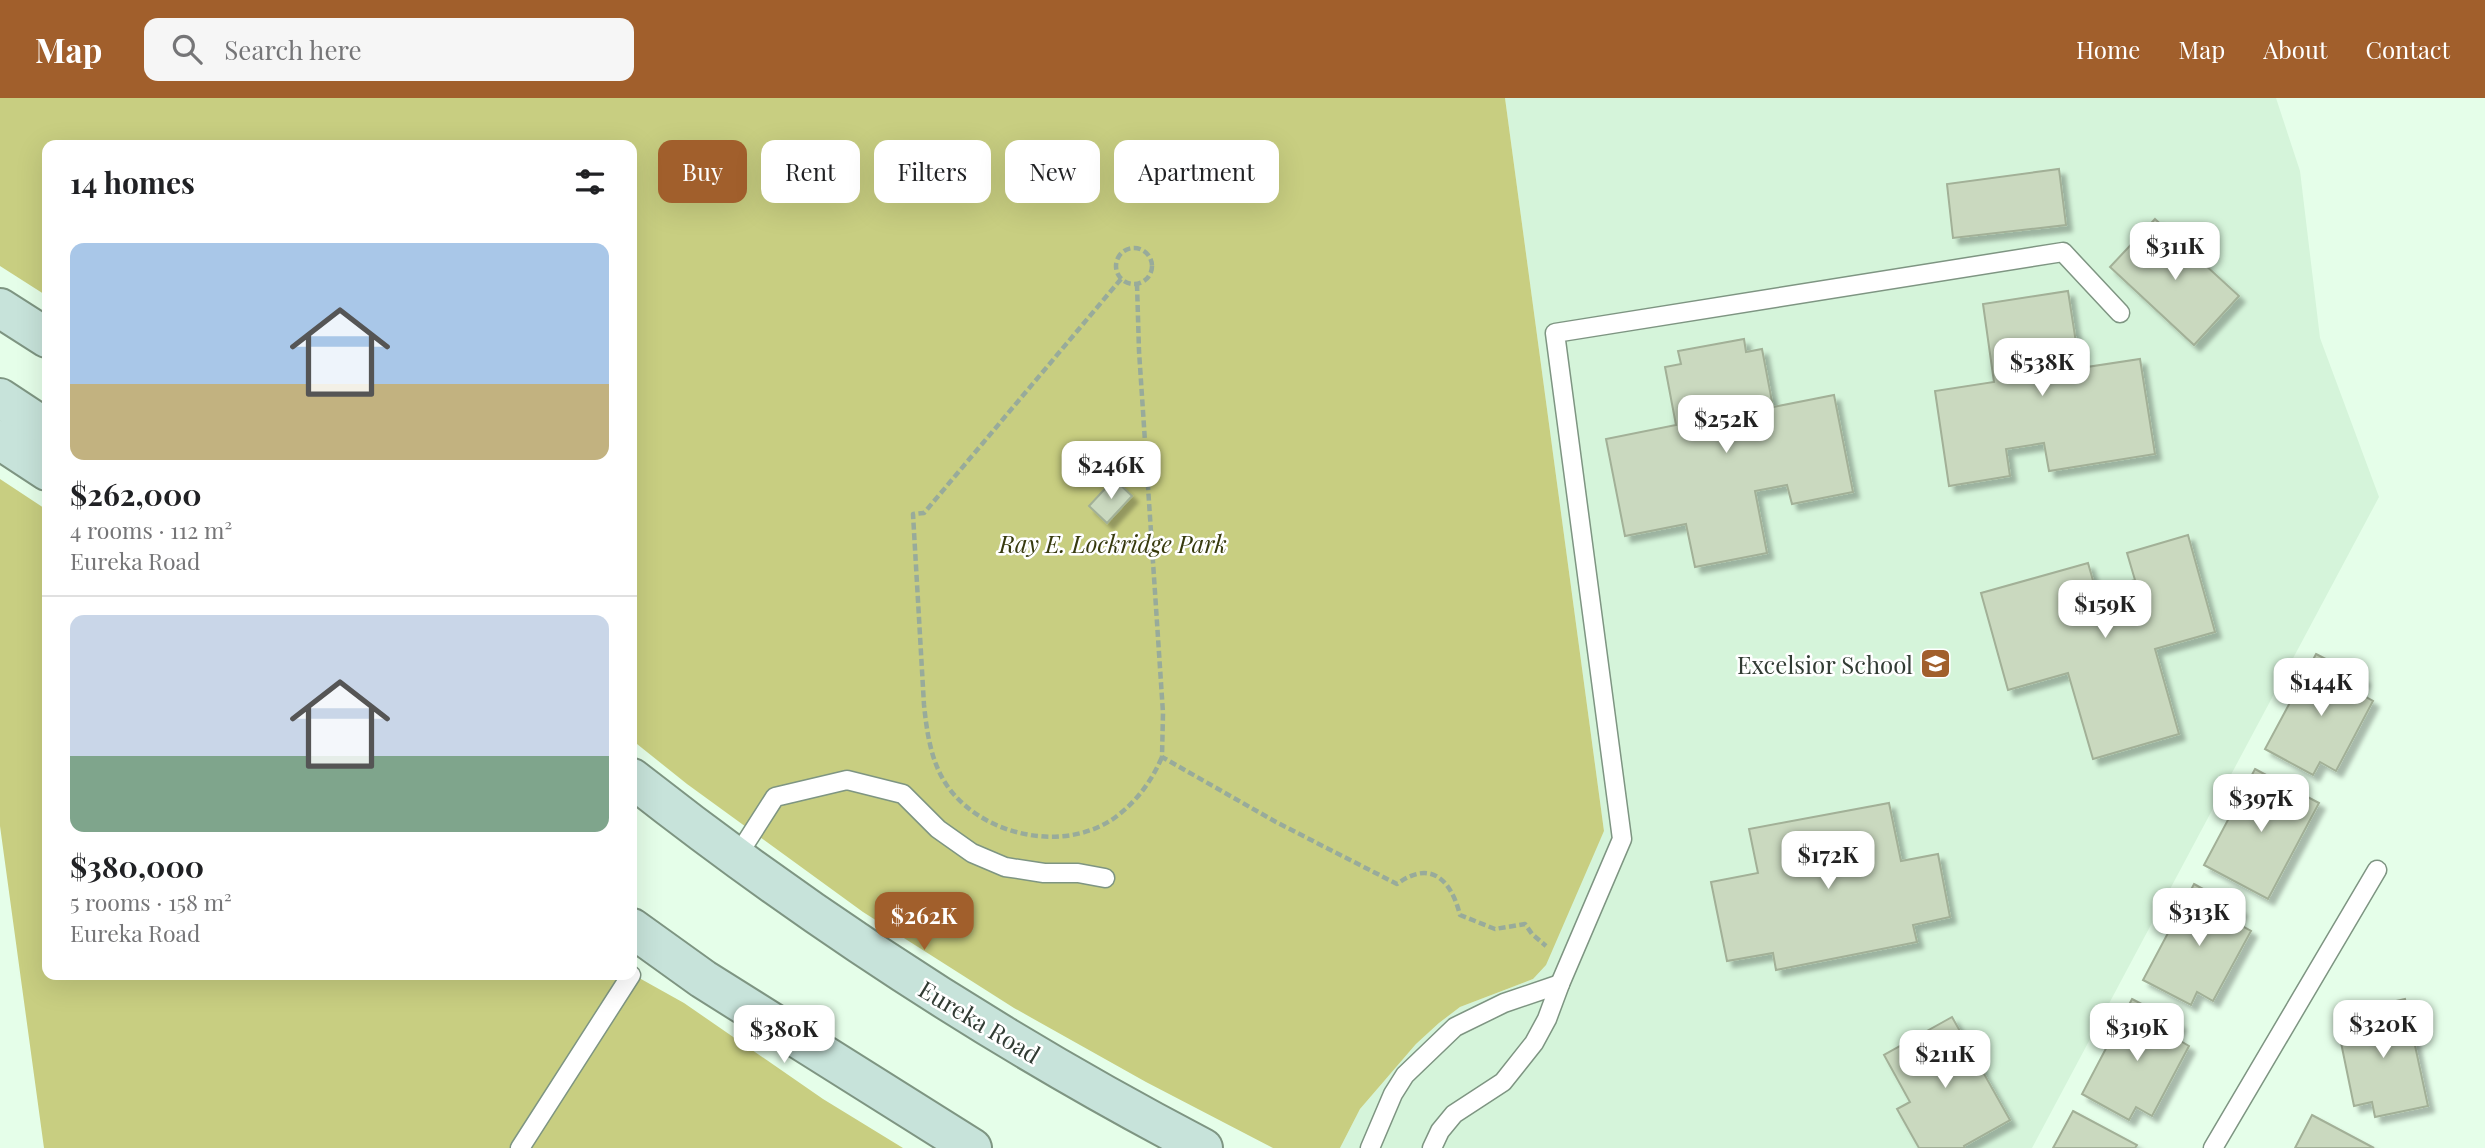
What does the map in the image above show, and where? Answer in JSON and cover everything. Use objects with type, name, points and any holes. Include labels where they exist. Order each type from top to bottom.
[{"type":"main road","points":[[0,307],[42,335]]},
{"type":"main road","points":[[0,398],[42,426]]},
{"type":"main road","points":[[0,440],[42,468]]},
{"type":"main road","name":"Eureka Road","points":[[637,782],[736,858],[924,988],[1133,1111],[1203,1148]]},
{"type":"main road","points":[[638,956],[703,979],[972,1148]]},
{"type":"lane","points":[[1432,1148],[1440,1131],[1454,1114],[1503,1082],[1521,1061],[1547,1019],[1622,839],[1555,333],[2063,252],[2120,313]]},
{"type":"lane","points":[[736,858],[775,797],[847,780],[903,794],[938,829],[972,853],[1005,867],[1105,878]]},
{"type":"lane","points":[[2213,1148],[2377,870]]},
{"type":"lane","points":[[520,1148],[623,980]]},
{"type":"lane","points":[[1370,1148],[1405,1075],[1455,1027],[1493,1007],[1560,984]]},
{"type":"path","points":[[1129,249],[1141,250],[1149,257],[1152,268],[1147,279],[1137,284],[1121,279],[1115,267],[1119,255],[1129,249]]},
{"type":"path","points":[[1121,279],[924,513],[913,514],[924,705],[934,760],[948,787],[970,810],[1000,828],[1031,835],[1063,836],[1089,830],[1115,818],[1137,800],[1162,757],[1163,713],[1140,378],[1137,284]]},
{"type":"path","points":[[1162,757],[1286,827],[1397,884],[1418,873],[1442,878],[1450,887],[1460,915],[1495,929],[1525,924],[1532,934],[1552,950]]},
{"type":"shaded area","name":"Excelsior School","points":[[1505,98],[2276,98],[2300,171],[2320,338],[2379,497],[2032,1148],[1340,1148],[1360,1109],[1416,1044],[1439,1023],[1460,1007],[1533,979],[1604,831]]},
{"type":"green space","name":"Ray E. Lockridge Park","points":[[0,98],[1505,98],[1604,831],[1546,965],[1533,979],[1460,1007],[1439,1023],[1416,1044],[1360,1109],[1340,1148],[1273,1148],[1146,1082],[1014,1008],[863,912],[687,784],[637,744],[637,140],[42,140],[42,293],[0,266]]},
{"type":"green space","points":[[0,479],[42,507],[42,980],[637,980],[637,977],[684,1003],[823,1099],[903,1148],[44,1148],[0,826]]},
{"type":"building","points":[[2059,169],[2066,225],[1953,238],[1947,184]]},
{"type":"building","points":[[2155,219],[2239,296],[2194,345],[2110,267]]},
{"type":"building","points":[[2068,291],[2080,368],[2140,359],[2155,454],[2049,471],[2044,443],[2006,449],[2010,476],[1949,486],[1935,391],[1994,382],[1983,304]]},
{"type":"building","points":[[1744,339],[1746,352],[1762,349],[1773,407],[1834,395],[1853,492],[1792,504],[1787,485],[1755,491],[1767,553],[1695,567],[1686,524],[1625,536],[1606,439],[1676,425],[1665,367],[1681,364],[1678,351]]},
{"type":"building","points":[[1114,479],[1132,496],[1107,523],[1089,506]]},
{"type":"building","points":[[2188,535],[2215,632],[2155,649],[2179,734],[2093,759],[2068,673],[2008,690],[1981,593],[2088,563],[2096,591],[2135,580],[2127,553]]},
{"type":"building","points":[[2316,654],[2364,679],[2357,692],[2373,701],[2336,771],[2320,762],[2313,775],[2265,749]]},
{"type":"building","points":[[2255,769],[2319,803],[2268,899],[2204,865]]},
{"type":"building","points":[[1889,803],[1901,861],[1938,854],[1950,917],[1913,925],[1917,942],[1776,970],[1773,953],[1727,961],[1711,882],[1758,873],[1749,829]]},
{"type":"building","points":[[2194,884],[2241,910],[2235,922],[2251,931],[2213,1001],[2197,992],[2191,1005],[2143,980]]},
{"type":"building","points":[[2132,999],[2180,1024],[2174,1037],[2189,1046],[2152,1116],[2136,1107],[2129,1120],[2082,1094]]},
{"type":"building","points":[[2405,999],[2428,1106],[2375,1117],[2372,1102],[2354,1106],[2338,1028],[2355,1025],[2352,1011]]},
{"type":"building","points":[[1952,1017],[2010,1120],[1964,1146],[1965,1148],[1919,1148],[1897,1109],[1910,1102],[1884,1055]]},
{"type":"building","points":[[2073,1111],[2137,1145],[2135,1148],[2053,1148]]},
{"type":"building","points":[[2312,1115],[2374,1148],[2295,1148]]},
{"type":"place","name":"Excelsior School","points":[[1936,664]]}]
